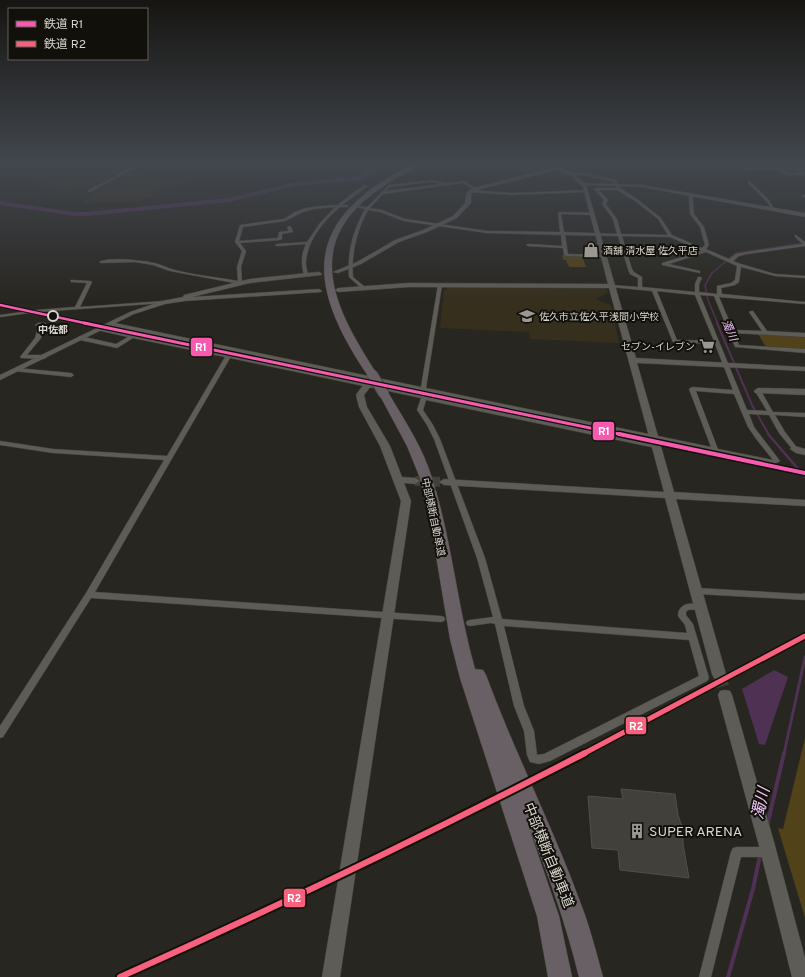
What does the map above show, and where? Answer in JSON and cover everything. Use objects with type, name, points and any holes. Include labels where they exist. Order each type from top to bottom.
[{"type":"highway","name":"中部横断自動車道","points":[[351,210],[339,226],[331,245],[328,276],[332,300],[344,327],[414,446],[426,478],[452,599],[458,639],[469,678],[522,831],[539,886],[548,916],[560,977]]},
{"type":"highway","name":"中部横断自動車道","points":[[452,599],[478,677],[510,762],[540,829],[571,905],[591,977]]},
{"type":"street","points":[[240,283],[239,267],[244,253],[237,242],[239,228],[243,225],[286,220],[295,213],[312,210]]},
{"type":"street","points":[[306,275],[303,269],[303,260],[309,243],[324,220],[334,210]]},
{"type":"street","points":[[363,287],[351,277],[350,268],[352,243],[359,223],[367,210]]},
{"type":"street","points":[[371,210],[381,211],[404,220],[488,232],[671,236],[740,265],[775,275],[805,276]]},
{"type":"street","points":[[336,272],[350,268],[391,244],[439,225],[458,215],[463,210]]},
{"type":"street","points":[[592,210],[719,674]]},
{"type":"street","points":[[608,210],[615,219],[630,269],[632,273],[640,277],[640,288]]},
{"type":"street","points":[[648,210],[659,218],[671,236]]},
{"type":"street","points":[[692,210],[692,214],[702,227],[707,245],[704,250],[664,264],[698,272]]},
{"type":"street","points":[[774,210],[805,215]]},
{"type":"street","points":[[593,214],[559,213],[566,255],[605,256]]},
{"type":"street","points":[[237,242],[280,239],[278,236],[280,233],[291,232],[289,228],[295,228]]},
{"type":"street","points":[[796,236],[804,244]]},
{"type":"street","points":[[277,245],[309,243]]},
{"type":"street","points":[[730,261],[736,256],[744,253],[804,244]]},
{"type":"street","points":[[528,245],[565,247]]},
{"type":"street","points":[[100,262],[123,261],[146,263],[170,270],[240,283]]},
{"type":"street","points":[[740,265],[737,281],[733,284],[719,287],[715,295],[737,346],[739,348],[805,350]]},
{"type":"street","points":[[185,299],[186,295],[240,283],[319,274]]},
{"type":"street","points":[[110,324],[773,463],[777,461],[754,433],[737,392],[728,365],[717,343],[699,294],[697,284],[700,278]]},
{"type":"street","points":[[73,281],[90,282],[76,309]]},
{"type":"street","points":[[423,389],[440,285]]},
{"type":"street","points":[[338,290],[363,287],[440,285],[612,286],[805,304]]},
{"type":"street","points":[[654,290],[675,341],[717,343]]},
{"type":"street","points":[[0,316],[37,311],[164,302],[185,299],[320,291]]},
{"type":"street","points":[[0,378],[132,313],[164,302]]},
{"type":"street","points":[[751,312],[766,333]]},
{"type":"street","points":[[38,325],[52,325]]},
{"type":"street","points":[[44,356],[23,356],[38,338],[40,331],[45,325]]},
{"type":"street","points":[[99,329],[656,446]]},
{"type":"street","points":[[730,331],[805,335]]},
{"type":"street","points":[[80,338],[117,346],[132,336]]},
{"type":"street","points":[[1,732],[89,595],[228,356]]},
{"type":"street","points":[[632,360],[805,369]]},
{"type":"street","points":[[16,370],[71,375]]},
{"type":"street","points":[[331,977],[406,501],[385,446],[363,407],[360,395],[367,386]]},
{"type":"street","points":[[715,450],[692,389],[737,392]]},
{"type":"street","points":[[758,391],[805,392]]},
{"type":"street","points":[[758,391],[782,433],[795,448],[799,451],[805,452]]},
{"type":"street","points":[[424,398],[420,410],[436,439],[448,483],[481,558],[520,706],[529,731],[532,755],[534,759],[539,760],[704,678],[689,624],[682,616],[682,611],[686,607],[701,607]]},
{"type":"street","points":[[746,412],[805,415]]},
{"type":"street","points":[[0,443],[53,451],[168,458]]},
{"type":"street","points":[[398,480],[415,481]]},
{"type":"street","points":[[448,483],[805,503]]},
{"type":"street","points":[[697,591],[805,596]]},
{"type":"street","points":[[89,595],[441,619]]},
{"type":"street","points":[[470,623],[491,620],[499,622],[693,637]]},
{"type":"street","points":[[725,695],[801,977]]},
{"type":"street","points":[[705,977],[737,852],[743,852],[770,859]]},
{"type":"shaded area","points":[[562,255],[582,256],[586,267],[569,267],[566,260],[563,260]]},
{"type":"shaded area","name":"佐久市立佐久平浅間小学校","points":[[447,287],[606,288],[608,293],[595,299],[611,305],[619,343],[530,339],[529,332],[440,328],[444,290],[447,290]]},
{"type":"shaded area","points":[[758,334],[805,336],[805,349],[766,347]]},
{"type":"shaded area","points":[[774,670],[788,677],[765,745],[759,744],[742,689]]},
{"type":"shaded area","points":[[805,738],[805,918],[778,828],[783,829]]},
{"type":"building","name":"SUPER ARENA","points":[[621,789],[675,794],[678,815],[683,829],[683,844],[689,878],[620,870],[618,850],[592,848],[588,796],[623,799]]},
{"type":"waterway","points":[[45,210],[75,214],[137,210]]},
{"type":"waterway","name":"濁川","points":[[718,324],[708,300],[705,285],[712,273],[736,253],[805,243]]},
{"type":"waterway","name":"濁川","points":[[717,323],[752,405],[769,435]]},
{"type":"waterway","name":"濁川","points":[[768,434],[805,477]]},
{"type":"waterway","name":"濁川","points":[[784,754],[805,657]]},
{"type":"waterway","name":"濁川","points":[[768,822],[784,753]]},
{"type":"waterway","name":"濁川","points":[[728,977],[753,889],[760,855]]},
{"type":"tunnel","points":[[415,481],[444,482]]},
{"type":"tunnel","points":[[719,674],[725,695]]},
{"type":"rail line","name":"R1","points":[[0,305],[805,473]]},
{"type":"rail line","name":"R2","points":[[120,977],[295,898],[466,814],[805,636]]},
{"type":"place","name":"酒舗 清水屋 佐久平店","points":[[591,250]]},
{"type":"place","name":"中佐都","points":[[53,316]]},
{"type":"place","name":"佐久市立佐久平浅間小学校","points":[[527,316]]},
{"type":"place","name":"セブン-イレブン","points":[[707,346]]},
{"type":"place","name":"SUPER ARENA","points":[[637,831]]}]
